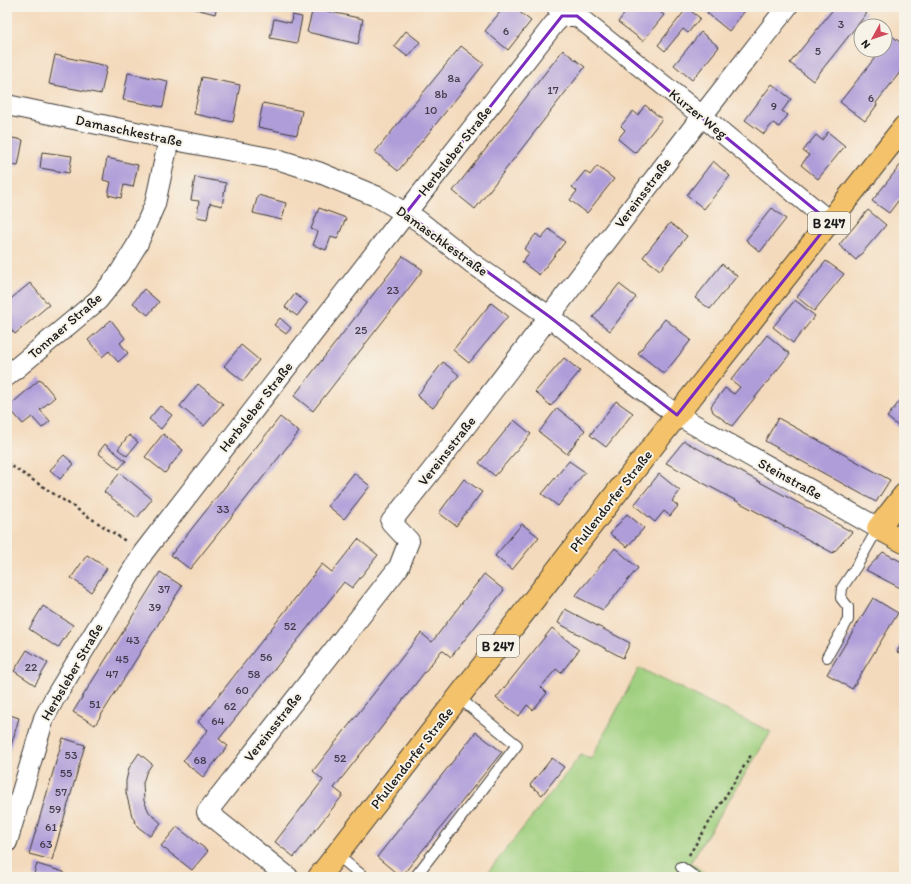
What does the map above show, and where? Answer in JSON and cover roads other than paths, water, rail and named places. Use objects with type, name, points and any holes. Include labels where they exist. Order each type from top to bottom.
[{"type":"main road","name":"Pfullendorfer Straße","points":[[319,877],[677,415],[904,127]]},
{"type":"main road","points":[[878,528],[904,495]]},
{"type":"main road","name":"Steinstraße","points":[[878,528],[904,542]]},
{"type":"street","name":"Vereinsstraße","points":[[288,877],[207,812],[399,567],[409,541],[391,522],[550,317],[702,116],[788,7]]},
{"type":"street","name":"Kurzer Weg","points":[[560,11],[577,16],[702,116],[830,222]]},
{"type":"street","name":"Herbsleber Straße","points":[[7,842],[44,718],[143,552],[554,24],[560,11]]},
{"type":"street","name":"Damaschkestraße","points":[[7,105],[169,140],[280,160],[318,172],[378,197],[406,213],[444,240],[472,263],[550,317],[622,376],[677,415]]},
{"type":"street","name":"Tonnaer Straße","points":[[7,376],[98,300],[119,274],[137,245],[155,204],[169,140]]},
{"type":"street","name":"Steinstraße","points":[[677,415],[878,528]]},
{"type":"lane","points":[[827,657],[848,620],[848,607],[841,598],[842,588],[856,568],[878,528]]},
{"type":"lane","points":[[415,877],[518,745],[459,698]]},
{"type":"lane","points":[[337,855],[364,877]]},
{"type":"lane","points":[[681,867],[695,877]]}]
